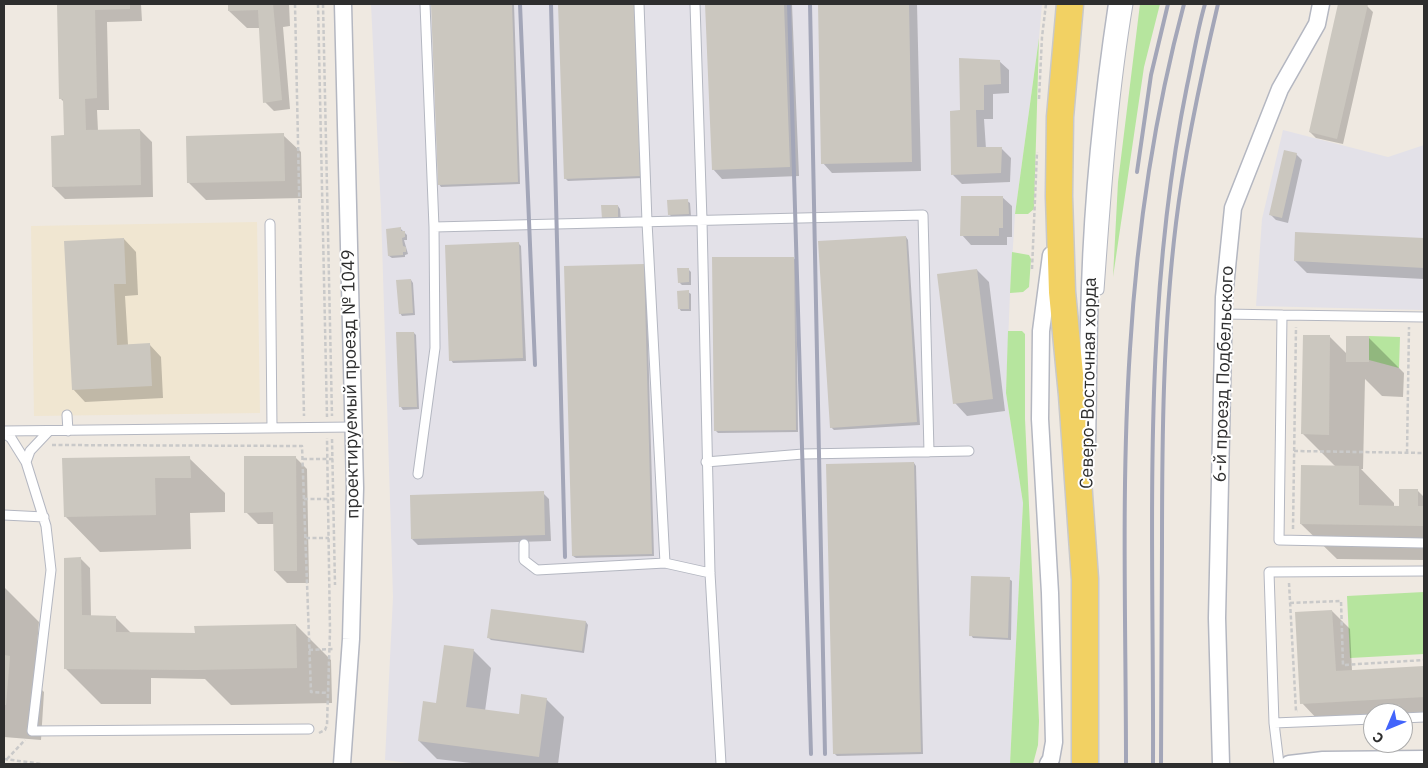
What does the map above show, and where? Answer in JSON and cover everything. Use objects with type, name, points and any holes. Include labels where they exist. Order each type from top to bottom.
[{"type":"main road","name":"Северо-Восточная хорда","points":[[1070,4],[1060,117],[1059,196],[1062,292],[1072,395],[1084,580],[1087,764]]},
{"type":"street","name":"проектируемый проезд № 1049","points":[[342,764],[351,639],[354,488],[343,4]]},
{"type":"street","name":"Северо-Восточная хорда","points":[[1087,764],[1087,450],[1090,286],[1098,161],[1110,49],[1117,4]]},
{"type":"street","name":"6-й проезд Подбельского","points":[[1221,764],[1217,618],[1224,314],[1232,208],[1280,90],[1317,24],[1321,4]]},
{"type":"street","points":[[1048,764],[1051,759],[1054,742],[1050,593],[1040,419],[1041,331],[1059,196]]},
{"type":"street","points":[[1289,764],[1323,760],[1424,759]]},
{"type":"lane","points":[[418,474],[435,348],[434,227],[425,4]]},
{"type":"lane","points":[[639,4],[647,222],[665,563]]},
{"type":"lane","points":[[695,4],[702,221],[706,462],[710,573],[721,764]]},
{"type":"lane","points":[[1099,290],[1114,108],[1128,4]]},
{"type":"lane","points":[[434,227],[923,216],[929,452]]},
{"type":"lane","points":[[270,224],[272,428]]},
{"type":"lane","points":[[1224,314],[1424,317]]},
{"type":"lane","points":[[1282,315],[1279,540],[1424,543]]},
{"type":"lane","points":[[67,416],[68,431]]},
{"type":"lane","points":[[4,432],[353,427]]},
{"type":"lane","points":[[4,432],[11,438],[26,462],[44,517],[51,570],[32,731],[312,731]]},
{"type":"lane","points":[[26,462],[30,451],[48,432]]},
{"type":"lane","points":[[706,462],[803,454],[969,451]]},
{"type":"lane","points":[[4,515],[44,517]]},
{"type":"lane","points":[[524,544],[524,560],[536,570],[665,563],[710,573]]},
{"type":"lane","points":[[1279,764],[1274,723],[1269,572],[1424,570]]},
{"type":"lane","points":[[1274,723],[1363,719]]},
{"type":"path","points":[[295,4],[304,420]]},
{"type":"path","points":[[318,4],[330,427],[333,459],[335,593]]},
{"type":"path","points":[[312,731],[322,733],[325,730],[330,650],[328,459],[330,427],[323,4]]},
{"type":"path","points":[[1293,540],[1296,315]]},
{"type":"path","points":[[1407,453],[1409,317]]},
{"type":"path","points":[[48,445],[302,446],[310,692],[333,693]]},
{"type":"path","points":[[1280,451],[1424,453]]},
{"type":"path","points":[[303,459],[333,459]]},
{"type":"path","points":[[304,499],[334,499]]},
{"type":"path","points":[[306,538],[335,538]]},
{"type":"path","points":[[1289,572],[1296,711],[1306,710]]},
{"type":"path","points":[[1290,603],[1341,601],[1343,665],[1424,660]]},
{"type":"path","points":[[309,650],[335,649],[336,644]]},
{"type":"path","points":[[331,728],[332,702]]},
{"type":"path","points":[[5,759],[32,731]]},
{"type":"path","points":[[5,759],[43,764]]},
{"type":"shaded area","points":[[371,4],[1042,4],[1015,214],[1010,293],[1006,393],[1023,503],[1010,764],[416,764],[385,760],[393,597],[381,211]]},
{"type":"shaded area","points":[[1283,130],[1388,157],[1424,145],[1424,310],[1256,306],[1262,219]]},
{"type":"shaded area","points":[[257,222],[260,413],[34,416],[31,226]]},
{"type":"green space","points":[[1140,4],[1160,4],[1144,67],[1113,277],[1118,182]]},
{"type":"green space","points":[[1039,38],[1034,209],[1028,214],[1015,214]]},
{"type":"green space","points":[[1012,252],[1029,255],[1031,259],[1029,287],[1023,292],[1010,293]]},
{"type":"green space","points":[[1008,331],[1022,331],[1025,334],[1025,419],[1039,721],[1038,745],[1033,764],[1010,764],[1023,503],[1006,393]]},
{"type":"green space","points":[[1369,336],[1400,337],[1399,368],[1369,360]]},
{"type":"green space","points":[[1424,592],[1424,654],[1350,658],[1347,596]]},
{"type":"building","points":[[57,4],[130,4],[130,9],[95,10],[97,98],[85,99],[86,130],[140,129],[141,185],[52,187],[51,136],[64,135],[63,99],[59,99]]},
{"type":"building","points":[[228,4],[273,4],[282,100],[263,103],[258,10],[228,11]]},
{"type":"building","points":[[431,4],[512,4],[518,182],[438,185]]},
{"type":"building","points":[[558,4],[635,4],[641,176],[564,179]]},
{"type":"building","points":[[705,4],[784,4],[790,167],[712,170]]},
{"type":"building","points":[[818,4],[909,4],[912,162],[821,164]]},
{"type":"building","points":[[1338,4],[1368,4],[1337,139],[1309,132]]},
{"type":"building","points":[[959,58],[1000,60],[1001,84],[984,85],[984,110],[976,110],[977,147],[1002,147],[1001,173],[951,175],[950,111],[960,110]]},
{"type":"building","points":[[284,133],[285,181],[187,183],[186,136]]},
{"type":"building","points":[[1284,150],[1297,153],[1282,218],[1269,215]]},
{"type":"building","points":[[961,196],[1003,196],[1003,228],[999,228],[999,236],[960,236]]},
{"type":"building","points":[[688,199],[689,214],[668,215],[667,200]]},
{"type":"building","points":[[601,205],[618,205],[618,219],[602,219]]},
{"type":"building","points":[[401,227],[401,231],[405,231],[405,237],[402,238],[406,252],[403,252],[403,255],[388,256],[386,229]]},
{"type":"building","points":[[1295,232],[1424,238],[1424,268],[1294,261]]},
{"type":"building","points":[[906,236],[917,422],[830,428],[818,241]]},
{"type":"building","points":[[124,238],[126,284],[114,284],[117,345],[150,343],[152,386],[72,390],[64,241]]},
{"type":"building","points":[[519,242],[523,358],[449,361],[445,245]]},
{"type":"building","points":[[712,257],[794,257],[796,430],[714,431]]},
{"type":"building","points":[[644,264],[652,554],[572,556],[564,266]]},
{"type":"building","points":[[677,268],[689,268],[689,282],[678,283]]},
{"type":"building","points":[[977,269],[993,399],[953,404],[937,274]]},
{"type":"building","points":[[411,279],[413,313],[399,314],[396,280]]},
{"type":"building","points":[[689,290],[689,309],[678,309],[677,291]]},
{"type":"building","points":[[396,332],[414,332],[417,407],[399,407]]},
{"type":"building","points":[[1303,335],[1330,335],[1329,435],[1301,434]]},
{"type":"building","points":[[1346,336],[1369,336],[1369,362],[1346,362]]},
{"type":"building","points":[[190,456],[191,478],[155,478],[156,515],[64,517],[62,458]]},
{"type":"building","points":[[244,456],[296,456],[297,571],[274,571],[273,512],[244,513]]},
{"type":"building","points":[[914,462],[921,752],[833,754],[826,464]]},
{"type":"building","points":[[1301,465],[1359,466],[1359,505],[1399,506],[1399,489],[1418,489],[1418,506],[1424,506],[1424,526],[1300,524]]},
{"type":"building","points":[[544,491],[545,535],[411,539],[410,495]]},
{"type":"building","points":[[81,557],[82,615],[116,616],[116,632],[195,633],[194,626],[296,624],[297,668],[195,670],[64,669],[64,558]]},
{"type":"building","points":[[971,576],[1010,577],[1008,638],[969,636]]},
{"type":"building","points":[[491,609],[586,621],[582,651],[487,638]]},
{"type":"building","points":[[1332,610],[1336,671],[1424,666],[1424,697],[1300,704],[1295,612]]},
{"type":"building","points":[[444,645],[474,649],[466,707],[519,714],[521,694],[547,698],[539,757],[418,741],[423,701],[436,703]]},
{"type":"building","points":[[4,655],[10,656],[6,705],[4,705]]},
{"type":"railway","points":[[520,4],[535,365]]},
{"type":"railway","points":[[551,4],[565,557]]},
{"type":"railway","points":[[789,4],[811,754]]},
{"type":"railway","points":[[810,4],[825,754]]},
{"type":"railway","points":[[1137,172],[1151,75],[1168,4]]},
{"type":"railway","points":[[1126,764],[1126,453],[1133,305],[1148,175],[1173,46],[1184,4]]},
{"type":"railway","points":[[1153,764],[1152,509],[1156,340],[1162,255],[1172,171],[1197,35],[1205,4]]},
{"type":"railway","points":[[1161,764],[1162,464],[1168,303],[1184,168],[1218,4]]}]
